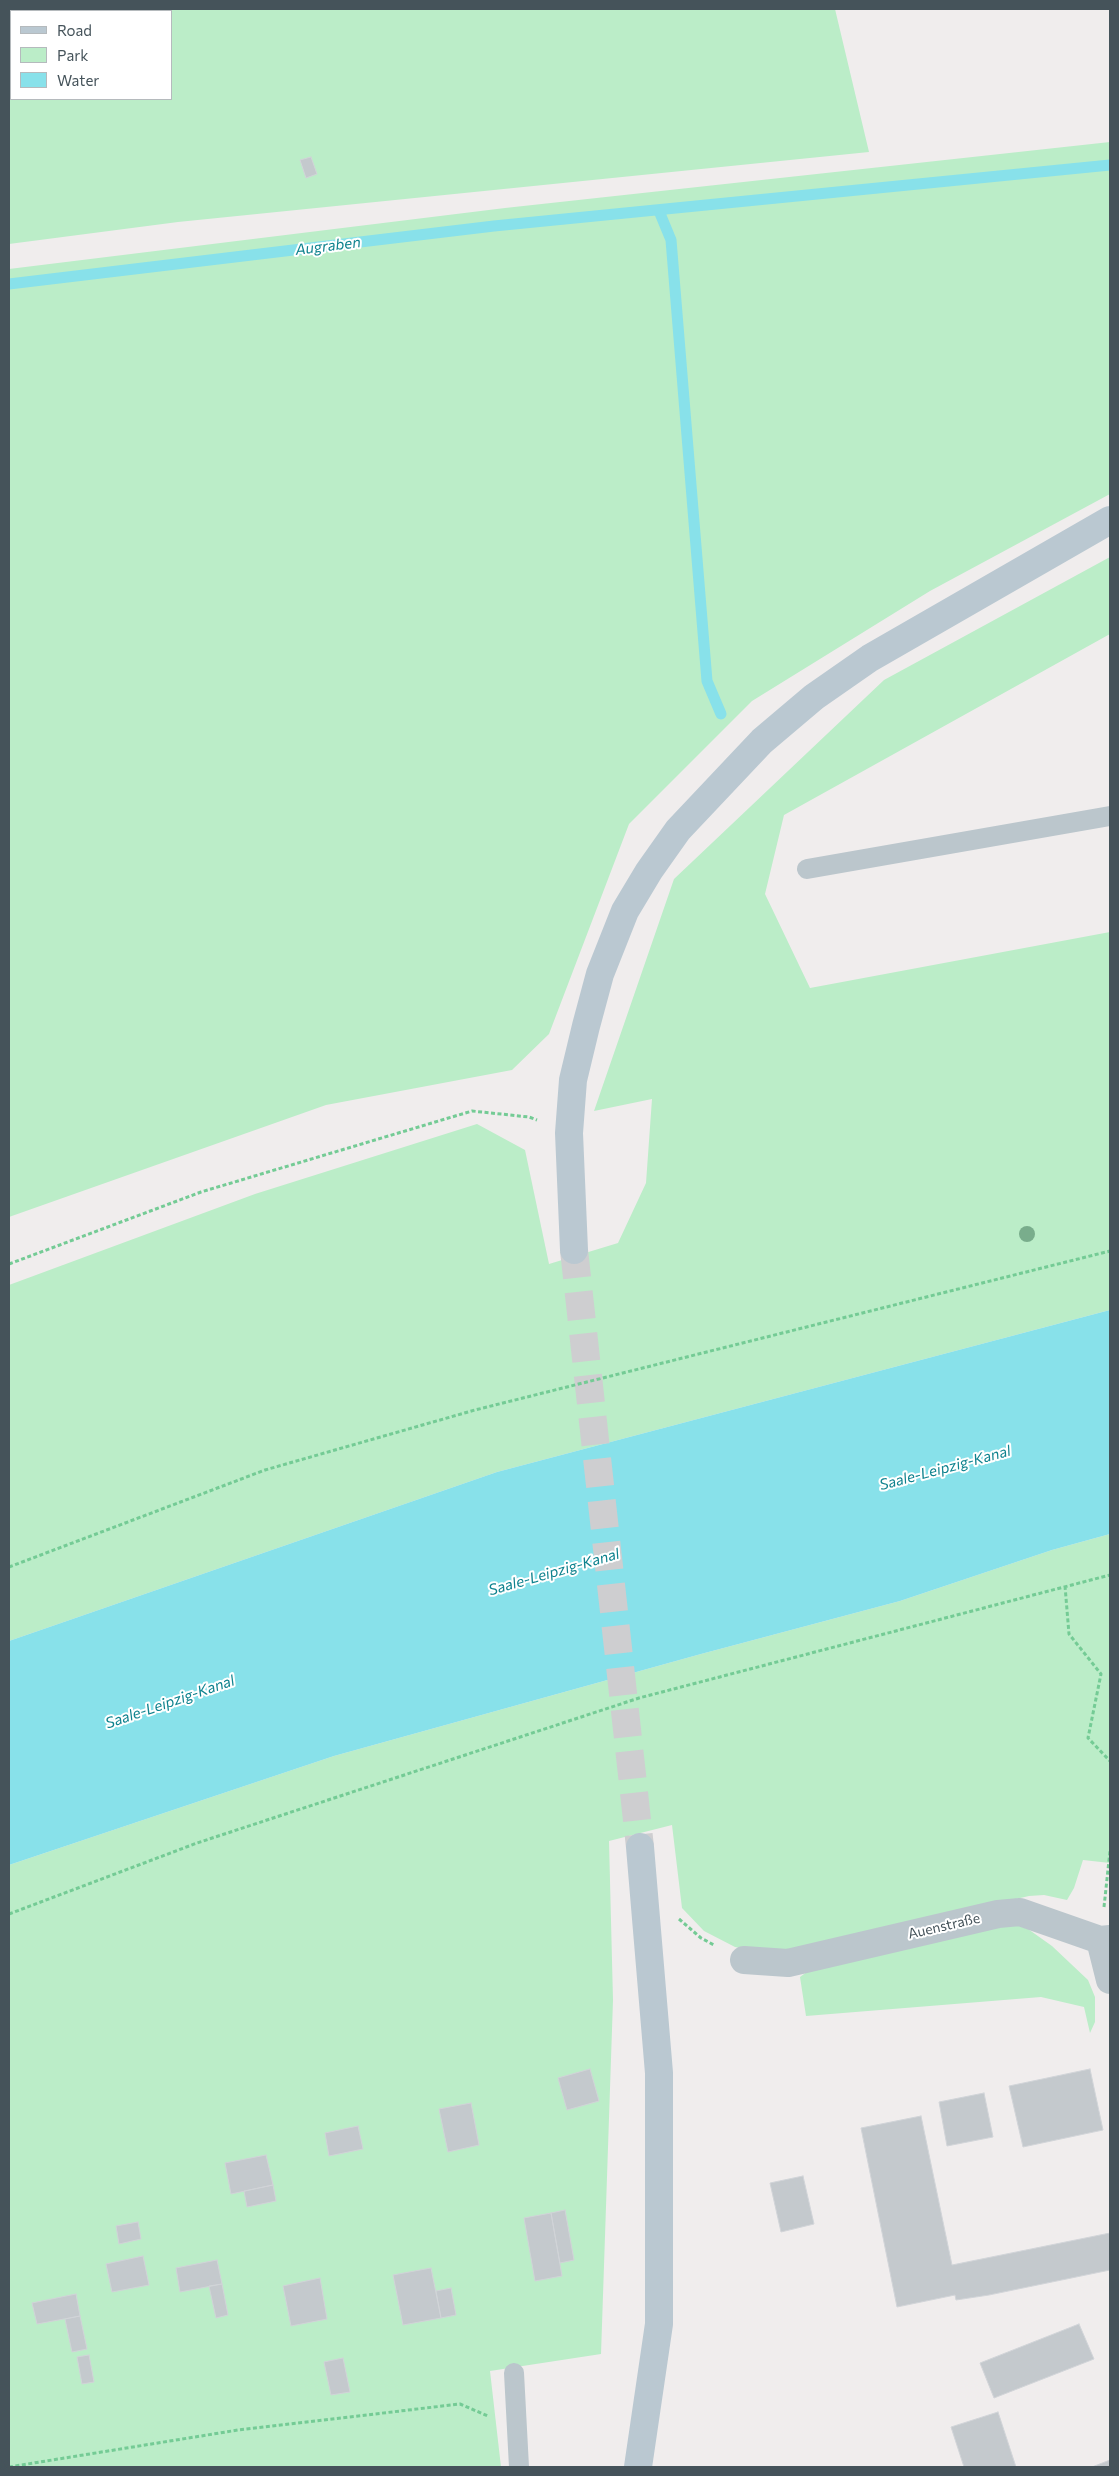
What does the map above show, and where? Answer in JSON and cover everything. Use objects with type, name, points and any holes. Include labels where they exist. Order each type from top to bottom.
[{"type":"street","points":[[574,1250],[569,1133],[573,1080],[600,974],[626,912],[649,871],[678,830],[762,741],[814,697],[870,658],[1110,520]]},
{"type":"street","points":[[638,2467],[659,2324],[659,2073],[640,1847]]},
{"type":"street","name":"Auenstraße","points":[[744,1960],[788,1963],[998,1914],[1020,1912],[1105,1939]]},
{"type":"street","points":[[1105,1939],[1110,1980]]},
{"type":"lane","points":[[807,869],[1110,816]]},
{"type":"lane","points":[[514,2373],[519,2467]]},
{"type":"path","points":[[9,1264],[201,1192],[472,1110],[529,1117],[569,1133]]},
{"type":"path","points":[[9,1567],[265,1470],[303,1459],[475,1410],[1110,1251]]},
{"type":"path","points":[[9,1914],[197,1843],[639,1698],[1110,1575]]},
{"type":"path","points":[[1065,1586],[1070,1634],[1101,1674],[1088,1738],[1110,1761]]},
{"type":"path","points":[[1105,1939],[1110,1851]]},
{"type":"path","points":[[677,1917],[700,1938],[744,1960]]},
{"type":"path","points":[[9,2467],[238,2430],[460,2404],[516,2428]]},
{"type":"green space","points":[[9,9],[835,9],[869,152],[178,222],[9,244]]},
{"type":"green space","points":[[1110,142],[1110,494],[930,591],[752,701],[629,824],[549,1034],[512,1070],[326,1105],[9,1217],[9,269],[505,208]]},
{"type":"green space","points":[[1110,557],[1110,634],[784,815],[765,894],[810,988],[1110,932],[1110,1310],[497,1472],[9,1641],[9,1285],[255,1194],[477,1124],[525,1150],[549,1264],[618,1243],[646,1183],[652,1099],[594,1111],[674,879],[884,680]]},
{"type":"green space","points":[[1110,1534],[1110,1863],[1083,1860],[1074,1888],[1067,1900],[1044,1895],[1029,1896],[777,1953],[754,1951],[735,1947],[704,1931],[682,1908],[672,1825],[609,1841],[613,2000],[601,2354],[490,2371],[501,2467],[9,2467],[9,1865],[334,1756],[900,1601],[1052,1550]]},
{"type":"green space","points":[[1014,1924],[1028,1929],[1052,1946],[1088,1980],[1095,1997],[1095,2022],[1090,2033],[1084,2007],[1041,1997],[806,2016],[800,1977],[808,1971]]},
{"type":"water","name":"Saale-Leipzig-Kanal","points":[[1110,1310],[1110,1534],[1052,1550],[900,1601],[334,1756],[9,1865],[9,1641],[497,1472]]},
{"type":"building","points":[[311,157],[317,174],[306,178],[300,160]]},
{"type":"building","points":[[590,2069],[599,2101],[567,2110],[558,2078]]},
{"type":"building","points":[[1090,2069],[1103,2130],[1023,2147],[1009,2086]]},
{"type":"building","points":[[984,2093],[993,2137],[947,2146],[939,2102]]},
{"type":"building","points":[[471,2103],[479,2145],[448,2152],[439,2109]]},
{"type":"building","points":[[921,2116],[952,2265],[1110,2233],[1110,2270],[989,2295],[956,2300],[955,2295],[897,2307],[861,2128]]},
{"type":"building","points":[[358,2126],[363,2149],[329,2156],[325,2133]]},
{"type":"building","points":[[266,2155],[273,2185],[231,2194],[225,2163]]},
{"type":"building","points":[[803,2176],[814,2224],[781,2232],[770,2183]]},
{"type":"building","points":[[273,2185],[276,2201],[247,2207],[244,2191]]},
{"type":"building","points":[[565,2210],[574,2260],[560,2263],[551,2213]]},
{"type":"building","points":[[551,2213],[562,2276],[535,2281],[524,2218]]},
{"type":"building","points":[[138,2222],[141,2239],[119,2244],[116,2226]]},
{"type":"building","points":[[143,2256],[149,2285],[112,2292],[106,2264]]},
{"type":"building","points":[[217,2260],[222,2284],[180,2292],[176,2268]]},
{"type":"building","points":[[431,2268],[441,2318],[403,2325],[393,2275]]},
{"type":"building","points":[[320,2278],[327,2319],[291,2326],[283,2286]]},
{"type":"building","points":[[222,2284],[228,2315],[216,2318],[209,2286]]},
{"type":"building","points":[[451,2288],[456,2315],[441,2318],[436,2291]]},
{"type":"building","points":[[76,2294],[80,2316],[37,2324],[32,2303]]},
{"type":"building","points":[[80,2316],[87,2349],[72,2352],[65,2319]]},
{"type":"building","points":[[1079,2324],[1094,2359],[994,2398],[980,2363]]},
{"type":"building","points":[[89,2355],[94,2382],[82,2384],[77,2357]]},
{"type":"building","points":[[343,2358],[350,2392],[331,2395],[324,2362]]},
{"type":"building","points":[[998,2412],[1016,2467],[964,2467],[951,2427]]},
{"type":"building","points":[[1110,2460],[1110,2467],[1092,2467]]},
{"type":"waterway","name":"Augraben","points":[[9,284],[494,226],[1110,165]]},
{"type":"waterway","points":[[659,211],[671,240],[707,681],[721,714]]},
{"type":"tunnel","points":[[574,1250],[640,1847]]}]
